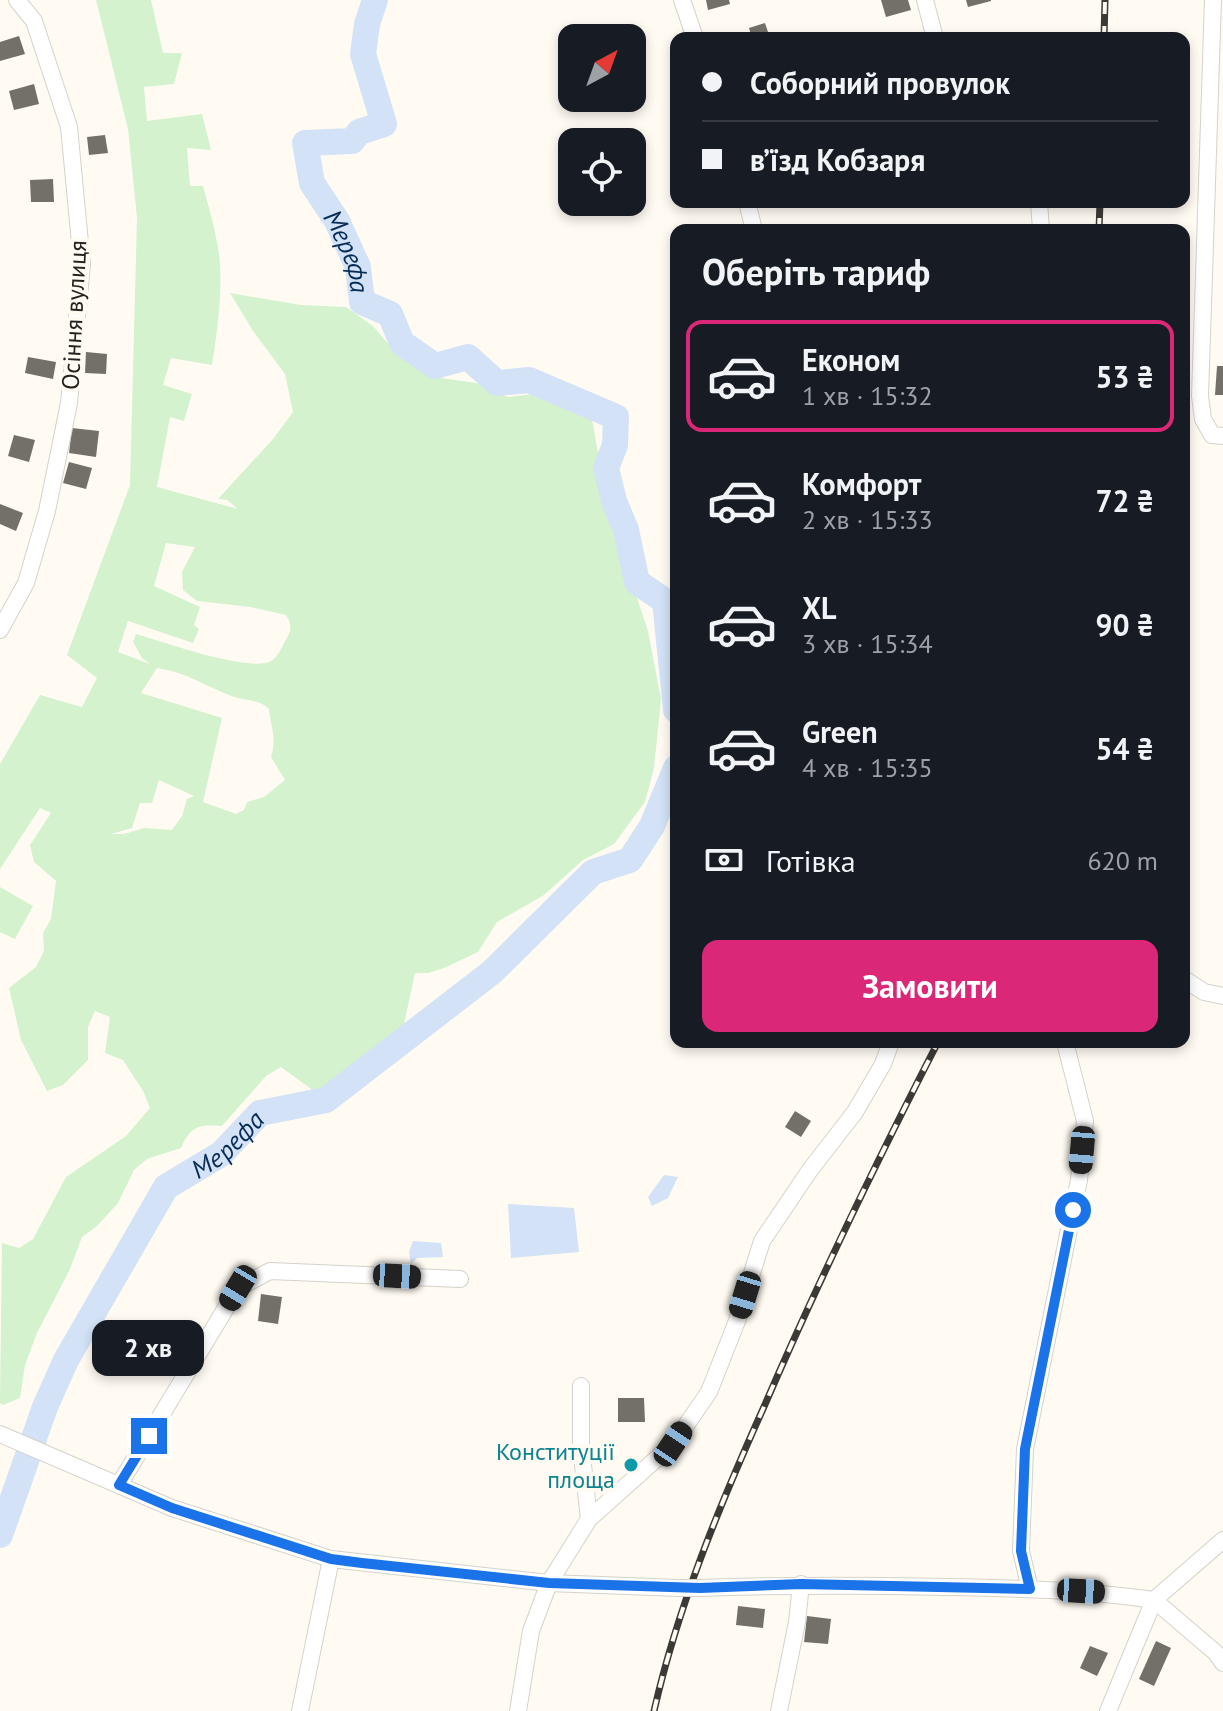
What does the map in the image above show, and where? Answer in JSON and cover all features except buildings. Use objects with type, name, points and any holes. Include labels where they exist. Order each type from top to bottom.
[{"type":"street","name":"Осіння вулиця","points":[[0,630],[26,583],[47,511],[69,403],[82,264],[69,127],[34,21],[17,0]]},
{"type":"street","points":[[682,0],[693,32]]},
{"type":"street","points":[[925,0],[933,32]]},
{"type":"street","points":[[1213,0],[1200,396],[1203,419],[1212,435],[1223,436]]},
{"type":"street","points":[[1190,983],[1204,992],[1223,996]]},
{"type":"street","points":[[518,1711],[531,1631],[549,1583],[589,1519],[673,1444],[709,1392],[737,1321],[762,1241],[810,1170],[855,1112],[889,1048]]},
{"type":"street","points":[[1030,1589],[1021,1551],[1025,1449],[1079,1180],[1085,1121],[1067,1048]]},
{"type":"street","points":[[119,1485],[238,1288],[270,1271],[460,1279]]},
{"type":"street","points":[[581,1386],[581,1447],[589,1519]]},
{"type":"street","points":[[0,1434],[172,1508],[331,1559],[549,1583],[679,1588],[801,1584],[1106,1593],[1154,1600],[1216,1653],[1223,1663]]},
{"type":"street","points":[[1108,1711],[1154,1600],[1223,1540]]},
{"type":"street","points":[[300,1711],[331,1559]]},
{"type":"street","points":[[779,1711],[797,1622],[801,1584]]},
{"type":"green space","points":[[96,0],[151,0],[163,53],[182,53],[174,84],[144,87],[147,121],[202,114],[211,150],[187,148],[190,186],[203,186],[219,255],[220,302],[212,365],[171,358],[163,385],[192,394],[184,421],[170,417],[157,487],[238,509],[227,500],[218,499],[273,439],[293,412],[285,374],[230,293],[301,305],[346,307],[373,326],[395,352],[441,378],[476,383],[508,397],[542,393],[590,414],[599,456],[606,468],[602,502],[648,631],[661,699],[654,768],[645,802],[614,844],[583,860],[544,895],[497,922],[478,952],[444,968],[415,973],[404,1024],[368,1062],[338,1082],[326,1100],[281,1067],[266,1076],[222,1126],[196,1128],[181,1148],[147,1159],[134,1170],[118,1203],[82,1237],[70,1269],[37,1333],[25,1365],[20,1398],[3,1405],[0,1403],[2,1243],[19,1248],[33,1239],[66,1177],[126,1136],[150,1108],[123,1060],[105,1053],[110,1017],[95,1011],[88,1027],[88,1060],[63,1085],[47,1091],[21,1040],[9,988],[36,967],[44,951],[43,933],[51,919],[56,881],[34,862],[30,845],[51,813],[40,808],[0,869],[0,764],[40,695],[82,707],[97,678],[67,655],[130,485],[137,218],[128,129]],"holes":[[[166,543],[195,547],[182,572],[183,590],[197,601],[251,607],[286,615],[290,632],[274,659],[258,664],[242,663],[136,634],[133,642],[142,658],[150,664],[118,652],[128,621],[193,643],[199,629],[194,625],[200,607],[154,586]],[[157,668],[265,706],[269,709],[273,733],[271,757],[285,780],[264,797],[247,802],[244,810],[236,814],[203,802],[222,718],[141,693]],[[159,780],[194,796],[187,799],[182,816],[172,830],[144,828],[111,834],[132,828],[140,803],[152,803]]]},
{"type":"green space","points":[[0,887],[33,906],[15,939],[0,932]]},
{"type":"water","points":[[664,1175],[678,1177],[668,1198],[652,1206],[648,1197]]},
{"type":"water","points":[[508,1204],[574,1208],[579,1252],[511,1258]]},
{"type":"water","points":[[413,1241],[441,1243],[443,1257],[417,1258],[411,1264],[409,1252]]},
{"type":"waterway","name":"Мерефа","points":[[375,0],[367,24],[363,54],[384,124],[359,132],[352,141],[305,143],[312,183],[337,221],[358,267],[362,302],[390,314],[402,343],[435,366],[468,357],[497,383],[529,380],[616,417],[615,445],[606,468],[614,501],[626,530],[637,582],[665,601],[670,651]]},
{"type":"waterway","name":"Мерефа","points":[[0,1535],[45,1407],[66,1360],[166,1187],[221,1154],[260,1113],[326,1100],[492,972],[593,872],[630,860],[652,826],[670,782]]},
{"type":"railway","points":[[1104,32],[1105,0]]},
{"type":"railway","points":[[1099,224],[1100,208]]},
{"type":"railway","points":[[654,1711],[687,1595],[731,1483],[826,1270],[935,1048]]},
{"type":"place","name":"Конституції площа","points":[[631,1465]]},
{"type":"route","points":[[149,1436],[119,1485],[172,1508],[331,1559],[549,1583],[700,1588],[801,1584],[1030,1589],[1021,1551],[1025,1449],[1073,1210]]}]
